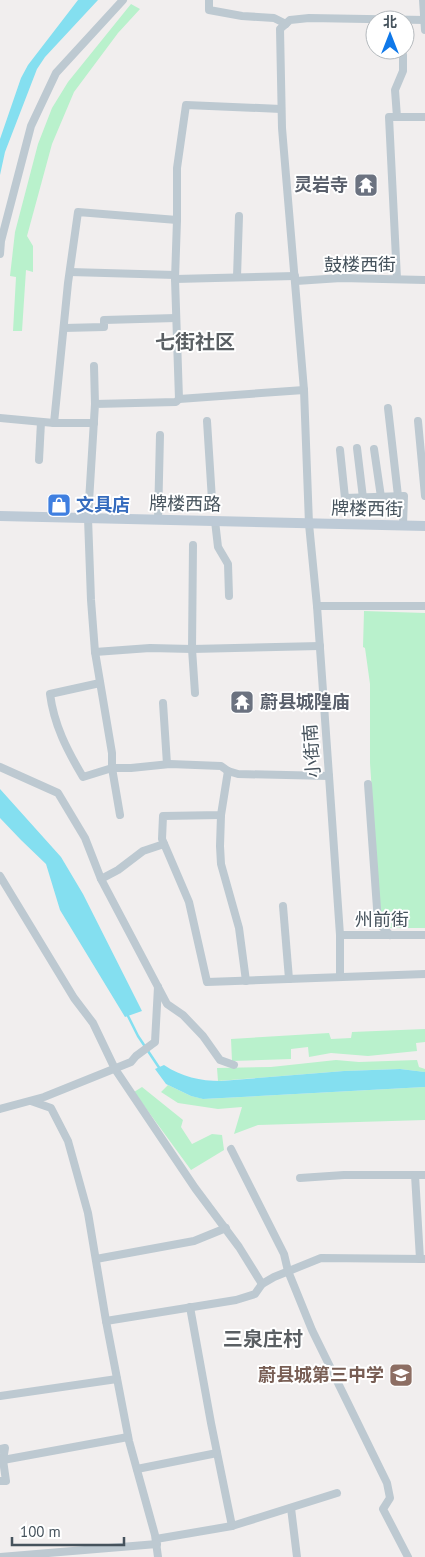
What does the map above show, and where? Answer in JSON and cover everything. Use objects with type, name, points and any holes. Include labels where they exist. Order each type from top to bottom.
[{"type":"main road","name":"牌楼西路","points":[[0,516],[158,520],[213,518],[309,524]]},
{"type":"main road","name":"牌楼西街","points":[[309,524],[425,526]]},
{"type":"street","points":[[0,254],[31,126],[56,73],[123,0]]},
{"type":"street","points":[[209,0],[209,10],[242,16],[274,18],[286,24],[290,20],[309,18],[425,20]]},
{"type":"street","points":[[423,0],[425,30]]},
{"type":"street","name":"小街南","points":[[286,24],[280,29],[281,109],[304,390],[309,524],[317,606],[340,935],[340,977]]},
{"type":"street","points":[[397,117],[395,90],[403,71],[403,60]]},
{"type":"street","points":[[179,400],[175,277],[177,168],[186,105],[281,109]]},
{"type":"street","points":[[397,279],[389,117],[425,117]]},
{"type":"street","points":[[54,423],[78,212],[177,220]]},
{"type":"street","points":[[237,277],[239,216]]},
{"type":"street","name":"鼓楼西街","points":[[70,272],[175,277],[425,280]]},
{"type":"street","points":[[64,328],[104,327],[104,320],[176,318]]},
{"type":"street","points":[[94,366],[95,404],[88,518],[91,600],[100,683],[120,815]]},
{"type":"street","points":[[95,404],[176,402],[179,400],[304,390]]},
{"type":"street","points":[[388,408],[398,496]]},
{"type":"street","points":[[0,418],[54,423],[94,424]]},
{"type":"street","points":[[207,421],[212,500]]},
{"type":"street","points":[[418,421],[425,496]]},
{"type":"street","points":[[39,460],[41,422]]},
{"type":"street","points":[[158,520],[160,435]]},
{"type":"street","points":[[357,448],[363,498]]},
{"type":"street","points":[[374,448],[381,497]]},
{"type":"street","points":[[340,450],[345,498],[404,496],[403,525]]},
{"type":"street","points":[[213,518],[218,546],[228,564],[229,596]]},
{"type":"street","points":[[193,545],[192,649],[195,694]]},
{"type":"street","points":[[317,606],[425,606]]},
{"type":"street","points":[[96,652],[150,648],[320,646]]},
{"type":"street","points":[[100,683],[50,694],[57,725],[66,748],[83,777],[112,768],[167,764],[221,766],[228,771],[238,774],[329,776]]},
{"type":"street","points":[[163,704],[167,764]]},
{"type":"street","points":[[0,767],[58,794],[85,838],[101,879],[168,1004],[183,1015],[220,1060],[234,1064]]},
{"type":"street","points":[[228,771],[221,815],[221,864],[238,928],[246,981]]},
{"type":"street","points":[[368,784],[378,922],[390,935]]},
{"type":"street","points":[[221,815],[163,816],[162,839],[189,902],[207,982],[425,974]]},
{"type":"street","points":[[101,879],[118,870],[143,851],[164,844]]},
{"type":"street","points":[[0,876],[74,998],[93,1023],[114,1068],[195,1188],[239,1246],[262,1284]]},
{"type":"street","points":[[283,906],[289,979]]},
{"type":"street","name":"州前街","points":[[340,935],[425,935]]},
{"type":"street","points":[[0,1109],[44,1098],[131,1062],[136,1056],[156,1042],[158,987]]},
{"type":"street","points":[[31,1101],[51,1108],[68,1141],[88,1213],[128,1437],[156,1541],[158,1557]]},
{"type":"street","points":[[231,1149],[284,1254],[288,1270],[312,1330],[388,1483],[390,1498],[384,1510],[408,1557]]},
{"type":"street","points":[[300,1178],[344,1175],[425,1175]]},
{"type":"street","points":[[106,1322],[236,1300],[255,1294],[262,1284],[288,1270],[320,1258],[423,1259],[415,1175]]},
{"type":"street","points":[[96,1259],[194,1241],[226,1228]]},
{"type":"street","points":[[190,1307],[232,1526]]},
{"type":"street","points":[[0,1396],[117,1379]]},
{"type":"street","points":[[3,1460],[128,1437]]},
{"type":"street","points":[[0,1449],[5,1448],[3,1460],[6,1481],[0,1482]]},
{"type":"street","points":[[137,1469],[217,1453]]},
{"type":"street","points":[[0,1556],[156,1541],[232,1526],[337,1494]]},
{"type":"street","points":[[291,1508],[297,1557]]},
{"type":"green space","points":[[131,4],[140,9],[118,33],[74,92],[52,144],[27,236],[33,246],[33,272],[26,270],[22,331],[13,331],[16,277],[10,276],[15,232],[38,144],[52,108],[68,82]]},
{"type":"green space","points":[[364,611],[425,613],[425,928],[381,928],[370,763],[370,684],[365,648],[363,647]]},
{"type":"green space","points":[[425,1029],[425,1042],[416,1043],[417,1051],[368,1056],[331,1053],[309,1057],[308,1047],[291,1049],[291,1059],[232,1061],[231,1039],[329,1033],[331,1039],[351,1038],[352,1032]]},
{"type":"green space","points":[[336,1060],[359,1062],[417,1060],[419,1067],[425,1069],[425,1072],[400,1069],[344,1071],[218,1081],[217,1068],[271,1067]]},
{"type":"green space","points":[[168,1085],[191,1096],[204,1099],[425,1087],[425,1120],[258,1125],[234,1134],[242,1107],[218,1109],[178,1103],[161,1092]]},
{"type":"green space","points":[[142,1087],[183,1120],[181,1127],[192,1144],[212,1134],[222,1135],[224,1150],[191,1170],[134,1092]]},
{"type":"water","points":[[78,0],[98,0],[45,57],[37,69],[5,152],[0,175],[0,139],[21,78],[28,65]]},
{"type":"water","points":[[0,789],[61,857],[83,894],[142,1011],[125,1017],[60,910],[46,864],[0,818]]},
{"type":"water","points":[[164,1065],[191,1078],[221,1081],[344,1071],[400,1069],[425,1072],[425,1087],[203,1099],[191,1096],[166,1084],[155,1069]]},
{"type":"waterway","points":[[127,1014],[138,1036],[160,1069]]},
{"type":"tunnel","points":[[212,500],[212,511]]},
{"type":"place","name":"灵岩寺","points":[[366,185]]},
{"type":"place","name":"文具店","points":[[59,505]]},
{"type":"place","name":"蔚县城隍庙","points":[[242,702]]},
{"type":"place","name":"蔚县城第三中学","points":[[401,1375]]},
{"type":"district","name":"七街社区","points":[[195,342]]},
{"type":"district","name":"三泉庄村","points":[[263,1339]]}]
